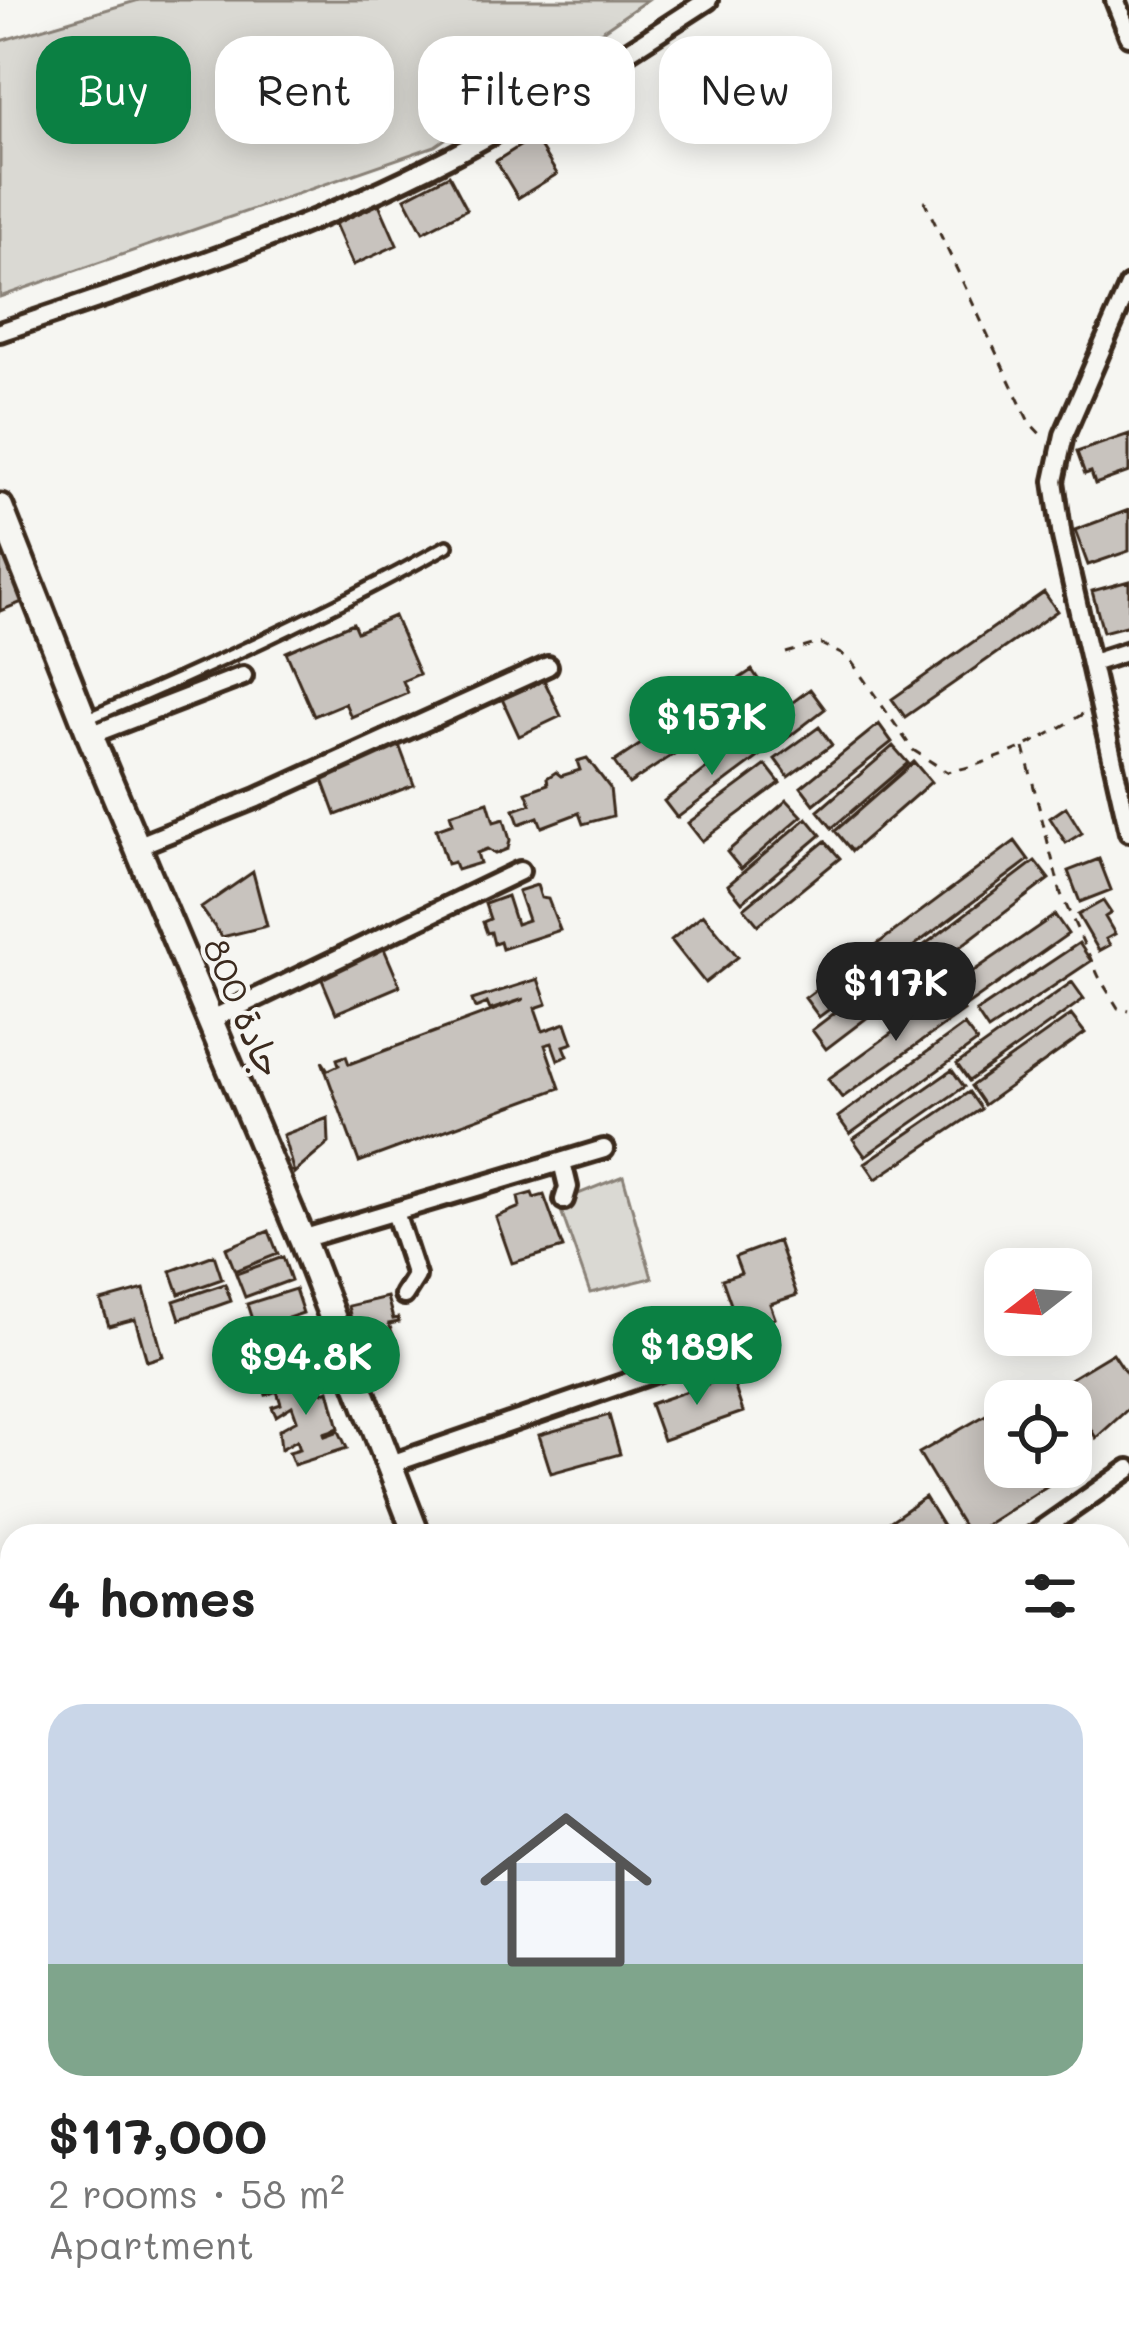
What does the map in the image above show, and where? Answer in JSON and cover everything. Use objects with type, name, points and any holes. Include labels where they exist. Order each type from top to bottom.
[{"type":"main road","name":"جادة 800","points":[[0,507],[87,728],[302,1239],[412,1524]]},
{"type":"street","points":[[0,332],[233,253],[427,169],[564,93],[708,0]]},
{"type":"street","points":[[1115,0],[1129,36]]},
{"type":"street","points":[[1129,286],[1057,453],[1054,482],[1129,832]]},
{"type":"street","points":[[1093,663],[1129,651]]},
{"type":"street","points":[[136,846],[257,798],[548,666]]},
{"type":"street","points":[[87,728],[243,676]]},
{"type":"street","points":[[210,1020],[520,871]]},
{"type":"street","points":[[302,1239],[604,1149]]},
{"type":"street","points":[[562,1162],[568,1186],[564,1200]]},
{"type":"street","points":[[394,1212],[416,1276],[404,1295]]},
{"type":"street","points":[[388,1465],[686,1362],[704,1348]]},
{"type":"street","points":[[1050,1524],[1129,1469]]},
{"type":"lane","points":[[87,728],[308,622],[447,546]]},
{"type":"path","points":[[924,200],[1029,422],[1057,453]]},
{"type":"path","points":[[786,653],[820,644],[849,658],[913,750],[947,772],[987,764],[1101,703]]},
{"type":"path","points":[[1023,746],[1061,894],[1099,976],[1118,1008],[1129,1011]]},
{"type":"shaded area","points":[[139,0],[647,0],[595,36],[418,36],[418,144],[435,146],[0,297],[0,41]]},
{"type":"shaded area","points":[[623,1176],[652,1278],[590,1293],[558,1202]]},
{"type":"building","points":[[523,144],[538,144],[557,174],[518,198],[496,161]]},
{"type":"building","points":[[449,175],[467,209],[423,232],[405,198]]},
{"type":"building","points":[[379,204],[397,245],[353,265],[335,224]]},
{"type":"building","points":[[1129,434],[1129,472],[1095,484],[1091,472],[1085,474],[1077,452]]},
{"type":"building","points":[[1129,510],[1129,551],[1088,565],[1075,530]]},
{"type":"building","points":[[0,525],[30,599],[0,611]]},
{"type":"building","points":[[1129,581],[1129,625],[1103,632],[1092,591]]},
{"type":"building","points":[[1044,592],[1057,611],[905,717],[892,699]]},
{"type":"building","points":[[394,616],[419,674],[403,681],[408,693],[351,717],[345,703],[314,716],[286,652],[353,623],[357,632]]},
{"type":"building","points":[[752,670],[767,692],[629,784],[614,762]]},
{"type":"building","points":[[544,680],[561,716],[519,736],[502,699]]},
{"type":"building","points":[[810,689],[825,709],[768,753],[752,733]]},
{"type":"building","points":[[879,724],[892,742],[814,804],[801,787]]},
{"type":"building","points":[[819,727],[832,745],[788,777],[775,759]]},
{"type":"building","points":[[747,738],[760,756],[677,818],[664,801]]},
{"type":"building","points":[[399,745],[414,785],[336,815],[321,774]]},
{"type":"building","points":[[893,746],[908,763],[832,828],[818,811]]},
{"type":"building","points":[[587,758],[610,788],[613,816],[583,824],[579,813],[542,827],[538,817],[519,824],[514,810],[531,804],[526,792],[548,784],[547,778],[556,772],[561,776],[580,770],[577,761]]},
{"type":"building","points":[[914,762],[931,782],[852,851],[835,831]]},
{"type":"building","points":[[766,765],[780,783],[702,841],[688,823]]},
{"type":"building","points":[[787,800],[802,816],[741,869],[727,852]]},
{"type":"building","points":[[488,802],[494,822],[504,819],[508,849],[477,853],[480,863],[457,870],[454,862],[447,864],[436,829],[453,823],[450,814]]},
{"type":"building","points":[[1066,807],[1082,833],[1066,843],[1050,818]]},
{"type":"building","points":[[807,818],[821,835],[742,902],[728,885]]},
{"type":"building","points":[[825,841],[840,858],[758,925],[744,908]]},
{"type":"building","points":[[1015,841],[1029,860],[819,1017],[805,998]]},
{"type":"building","points":[[1099,859],[1111,890],[1080,902],[1068,871]]},
{"type":"building","points":[[1035,861],[1049,879],[826,1049],[812,1030]]},
{"type":"building","points":[[253,872],[267,926],[222,937],[201,908]]},
{"type":"building","points":[[537,885],[560,930],[502,949],[500,942],[494,944],[483,922],[490,919],[485,904],[507,896],[516,924],[528,920],[518,891]]},
{"type":"building","points":[[1103,901],[1115,934],[1106,939],[1110,945],[1099,951],[1078,915]]},
{"type":"building","points":[[703,914],[738,957],[705,983],[671,940]]},
{"type":"building","points":[[1055,915],[1068,934],[966,1006],[952,986]]},
{"type":"building","points":[[1079,943],[1091,961],[988,1030],[976,1012]]},
{"type":"building","points":[[382,944],[400,986],[336,1013],[318,970]]},
{"type":"building","points":[[538,979],[547,1004],[535,1008],[543,1031],[566,1023],[573,1043],[564,1046],[568,1056],[558,1060],[552,1043],[545,1045],[560,1088],[359,1162],[322,1061],[328,1070],[346,1056],[349,1064],[524,999],[490,1010],[487,1003],[475,1008],[472,1000]]},
{"type":"building","points":[[1072,982],[1084,999],[969,1081],[957,1064]]},
{"type":"building","points":[[950,991],[964,1011],[842,1098],[828,1079]]},
{"type":"building","points":[[1071,1015],[1085,1033],[984,1105],[971,1086]]},
{"type":"building","points":[[964,1025],[977,1042],[850,1134],[838,1117]]},
{"type":"building","points":[[952,1070],[964,1087],[865,1156],[853,1139]]},
{"type":"building","points":[[969,1092],[981,1109],[876,1179],[865,1163]]},
{"type":"building","points":[[328,1118],[329,1143],[294,1173],[283,1135]]},
{"type":"building","points":[[532,1193],[534,1198],[544,1195],[563,1248],[512,1263],[496,1217],[520,1207],[518,1197]]},
{"type":"building","points":[[269,1231],[278,1254],[235,1271],[226,1248]]},
{"type":"building","points":[[778,1241],[797,1295],[770,1304],[775,1318],[740,1330],[722,1279],[741,1273],[735,1257]]},
{"type":"building","points":[[214,1255],[222,1279],[179,1294],[171,1271]]},
{"type":"building","points":[[283,1257],[291,1280],[245,1297],[236,1274]]},
{"type":"building","points":[[225,1284],[231,1301],[180,1319],[174,1301]]},
{"type":"building","points":[[144,1289],[163,1356],[147,1361],[135,1319],[109,1326],[101,1301]]},
{"type":"building","points":[[295,1289],[303,1313],[255,1329],[247,1304]]},
{"type":"building","points":[[387,1297],[393,1319],[399,1322],[389,1324],[396,1343],[367,1351],[357,1345],[348,1306]]},
{"type":"building","points":[[1113,1353],[1129,1377],[1129,1408],[1096,1438],[1092,1380],[1068,1380]]},
{"type":"building","points":[[287,1371],[289,1376],[298,1373],[294,1382],[301,1379],[305,1390],[320,1384],[323,1392],[329,1390],[339,1428],[324,1433],[339,1431],[347,1448],[294,1465],[289,1452],[300,1449],[297,1440],[281,1449],[279,1430],[297,1420],[292,1406],[276,1416],[272,1407],[281,1404],[277,1391],[266,1395],[262,1383]]},
{"type":"building","points":[[731,1376],[743,1412],[663,1440],[650,1404]]},
{"type":"building","points":[[609,1415],[620,1454],[551,1473],[539,1435]]},
{"type":"building","points":[[984,1416],[984,1488],[1044,1488],[988,1524],[962,1524],[919,1453]]},
{"type":"building","points":[[925,1497],[942,1524],[886,1524]]}]
